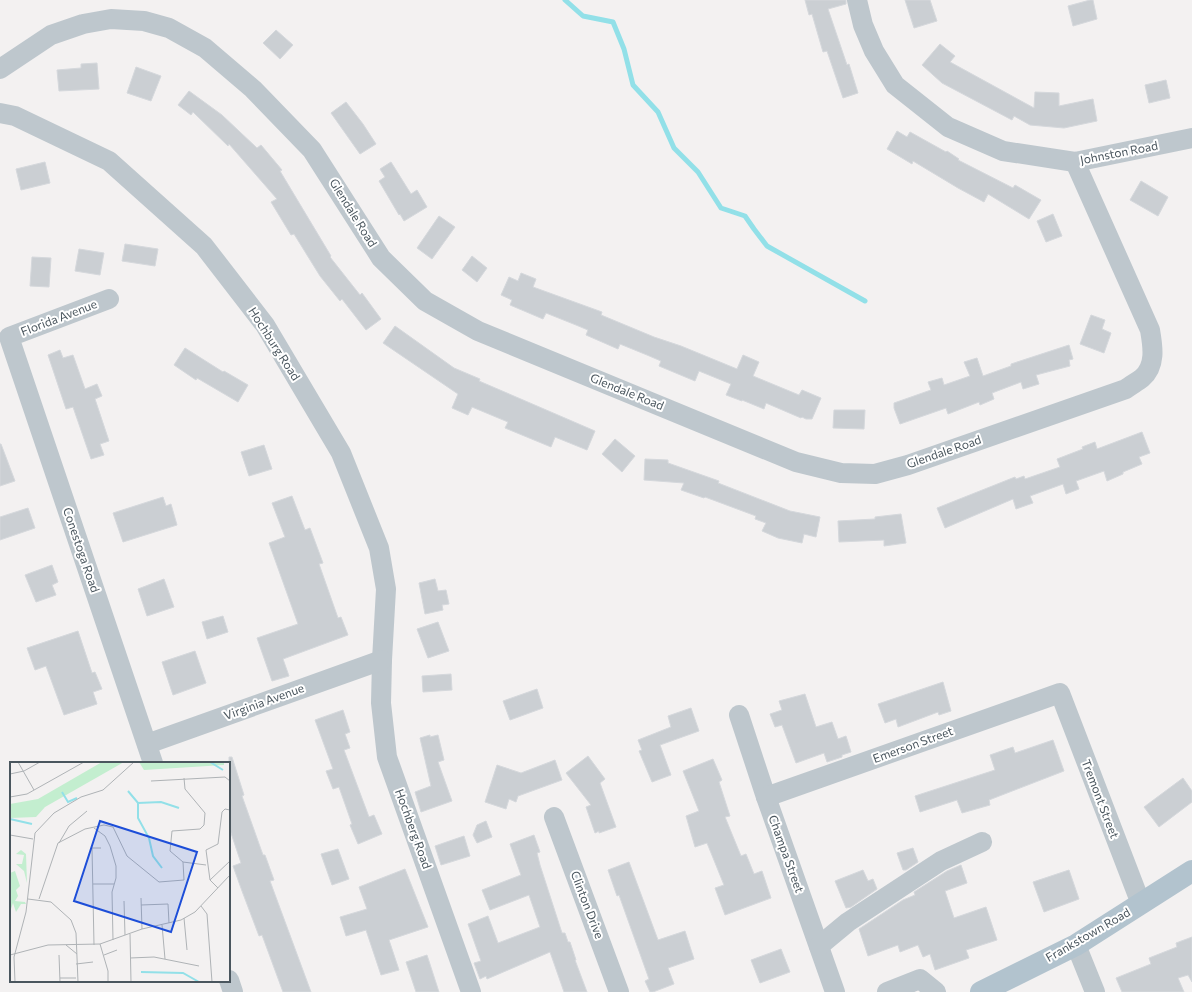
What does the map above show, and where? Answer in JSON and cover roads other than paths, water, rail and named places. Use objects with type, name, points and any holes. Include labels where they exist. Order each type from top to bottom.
[{"type":"main road","name":"Frankstown Road","points":[[981,992],[1076,945],[1192,871]]},
{"type":"street","name":"Johnston Road","points":[[857,0],[863,25],[874,51],[895,85],[948,127],[1003,151],[1075,162],[1192,138]]},
{"type":"street","name":"Glendale Road","points":[[0,69],[51,35],[83,24],[111,19],[144,21],[169,28],[205,48],[254,89],[312,150],[381,258],[425,301],[478,331],[796,462],[841,473],[875,474],[908,465],[1126,388],[1142,378],[1150,367],[1153,351],[1150,330],[1075,162]]},
{"type":"street","name":"Hochburg Road","points":[[0,113],[15,116],[109,161],[204,246],[265,325],[341,453],[379,548],[386,589],[382,660]]},
{"type":"street","name":"Florida Avenue","points":[[9,337],[109,299]]},
{"type":"street","name":"Conestoga Road","points":[[9,337],[153,762]]},
{"type":"street","name":"Virginia Avenue","points":[[147,744],[382,660]]},
{"type":"street","name":"Hochberg Road","points":[[382,660],[381,703],[387,757],[471,992]]},
{"type":"street","name":"Emerson Street","points":[[766,797],[1060,693]]},
{"type":"street","name":"Tremont Street","points":[[1060,693],[1141,904]]},
{"type":"street","name":"Champa Street","points":[[739,715],[766,797],[835,992]]},
{"type":"street","name":"Clinton Drive","points":[[554,817],[620,992]]},
{"type":"street","points":[[819,946],[848,922],[941,861],[982,842]]},
{"type":"street","points":[[1076,945],[1095,992]]},
{"type":"street","points":[[887,992],[920,979],[936,992]]},
{"type":"street","points":[[230,982],[233,992]]},
{"type":"waterway","points":[[565,0],[583,16],[613,22],[624,49],[633,85],[658,112],[674,148],[698,172],[721,208],[745,216],[767,246],[865,301]]}]
